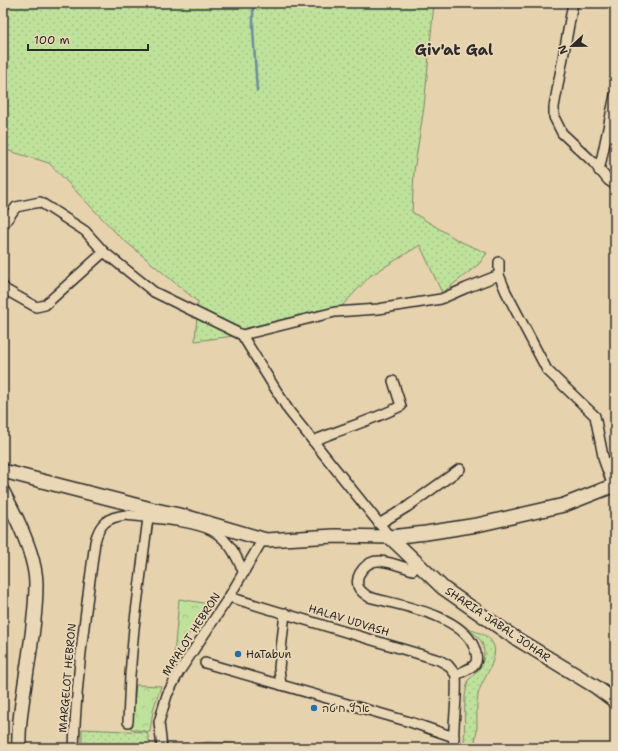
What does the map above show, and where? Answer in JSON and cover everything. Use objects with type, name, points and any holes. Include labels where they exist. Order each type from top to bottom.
[{"type":"street","points":[[573,3],[554,107],[554,117],[562,133],[593,162],[608,180],[615,185]]},
{"type":"street","points":[[599,171],[615,95]]},
{"type":"street","points":[[3,225],[16,207],[40,202],[85,230],[104,252],[154,292],[242,335],[289,411],[390,537]]},
{"type":"street","points":[[3,286],[6,290],[36,307],[41,306],[104,252]]},
{"type":"street","points":[[3,471],[184,516],[264,539],[334,536],[390,537],[477,525],[564,505],[614,486],[604,461],[595,416],[547,370],[506,292],[499,275],[499,262]]},
{"type":"street","points":[[242,335],[335,312],[378,309],[441,299],[499,275]]},
{"type":"street","points":[[313,441],[381,416],[401,406],[393,381]]},
{"type":"street","points":[[379,524],[407,507],[460,469]]},
{"type":"street","points":[[3,492],[7,507],[30,552],[36,582],[33,624],[18,738],[19,748]]},
{"type":"street","name":"MARGELOT HEBRON","points":[[74,748],[76,706],[94,542],[98,531],[108,520],[126,515],[182,523],[210,530],[227,543],[244,573]]},
{"type":"street","points":[[128,722],[134,628],[148,518]]},
{"type":"street","name":"SHARIA JABAL JOHAR","points":[[390,537],[443,588],[512,636],[596,687],[615,701]]},
{"type":"street","name":"MA'ALOT HEBRON","points":[[162,748],[160,722],[167,695],[179,672],[229,597],[264,539]]},
{"type":"street","points":[[413,570],[379,561],[365,566],[360,573],[358,586],[362,592],[369,597],[426,612],[455,624],[472,642],[477,658],[473,667],[456,675],[457,697],[454,748]]},
{"type":"street","name":"HALAV UDVASH","points":[[229,597],[439,660],[448,665],[456,675]]},
{"type":"street","points":[[281,685],[279,668],[285,613]]},
{"type":"street","points":[[205,662],[410,722],[454,737]]},
{"type":"green space","points":[[14,3],[434,3],[424,107],[414,171],[412,212],[459,241],[487,253],[479,264],[442,293],[420,245],[370,276],[342,306],[242,335],[195,341],[198,302],[119,236],[49,163],[3,149],[3,9]]},
{"type":"green space","points":[[179,599],[209,604],[174,656]]},
{"type":"green space","points":[[469,629],[486,636],[492,642],[494,657],[478,695],[477,729],[474,748],[464,748],[465,696],[468,680],[479,669],[482,664],[484,654],[481,641]]},
{"type":"green space","points":[[136,685],[161,686],[153,710],[150,732],[131,729]]},
{"type":"green space","points":[[82,729],[147,732],[151,748],[82,748]]},
{"type":"green space","points":[[207,742],[232,743],[244,748],[181,748]]},
{"type":"waterway","points":[[253,3],[257,91]]},
{"type":"place","name":"HaTabun","points":[[238,654]]},
{"type":"place","name":"ארץ חיטה","points":[[314,708]]},
{"type":"district","name":"Giv'at Gal","points":[[454,50]]}]
